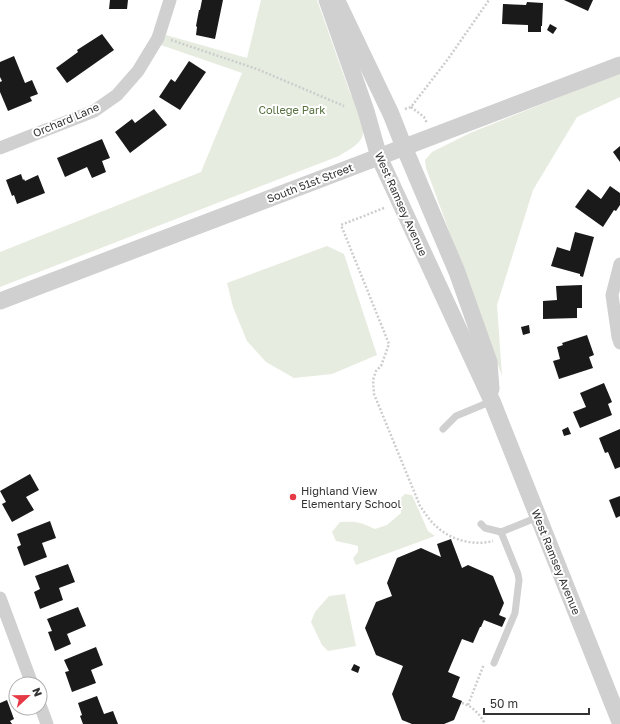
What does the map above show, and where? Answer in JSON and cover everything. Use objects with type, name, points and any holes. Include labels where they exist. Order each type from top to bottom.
[{"type":"street","name":"Orchard Lane","points":[[0,148],[94,111],[117,95],[138,71],[158,38],[170,0]]},
{"type":"street","name":"West Ramsey Avenue","points":[[327,0],[366,111],[379,157],[492,401],[620,721]]},
{"type":"street","name":"West Ramsey Avenue","points":[[337,0],[392,114],[404,147],[457,272],[488,362],[492,401]]},
{"type":"street","name":"South 51st Street","points":[[0,301],[620,65]]},
{"type":"street","points":[[620,264],[612,295],[620,343]]},
{"type":"street","points":[[0,598],[29,676]]},
{"type":"street","points":[[611,724],[620,721]]},
{"type":"lane","points":[[443,429],[456,416],[492,401]]},
{"type":"lane","points":[[502,535],[538,517]]},
{"type":"lane","points":[[481,524],[485,528],[502,535],[518,574],[518,591],[515,613],[494,663]]},
{"type":"path","points":[[392,114],[411,107],[448,59],[489,0]]},
{"type":"path","points":[[158,38],[173,40],[258,69],[344,106]]},
{"type":"path","points":[[411,107],[424,117],[431,137]]},
{"type":"path","points":[[384,208],[341,225],[390,344],[381,366],[376,371],[373,380],[374,394],[420,506],[432,522],[437,527],[461,541],[490,542],[502,535]]},
{"type":"path","points":[[462,702],[482,716],[485,724]]},
{"type":"green space","name":"College Park","points":[[261,0],[317,0],[349,90],[363,122],[362,137],[357,144],[339,156],[0,287],[0,252],[201,172],[242,73],[161,45],[166,35],[247,58]]},
{"type":"green space","points":[[620,73],[620,97],[577,117],[533,190],[497,305],[502,376],[426,168],[425,160],[432,152],[470,133]]},
{"type":"green space","points":[[327,246],[344,254],[377,355],[332,374],[294,378],[266,362],[247,341],[233,307],[227,283]]},
{"type":"green space","points":[[405,494],[412,495],[428,531],[435,536],[356,565],[353,558],[358,552],[358,546],[336,541],[332,532],[340,522],[358,522],[375,529],[387,525],[401,513],[401,498]]},
{"type":"green space","points":[[345,594],[356,646],[328,651],[322,645],[311,622],[315,612],[329,596]]},
{"type":"building","points":[[110,0],[128,0],[127,9],[109,9]]},
{"type":"building","points":[[202,0],[223,0],[215,39],[196,35],[196,26]]},
{"type":"building","points":[[564,0],[593,0],[588,11]]},
{"type":"building","points":[[527,2],[543,3],[541,32],[528,32],[528,25],[502,24],[503,4],[526,5]]},
{"type":"building","points":[[550,24],[557,28],[553,34],[547,30]]},
{"type":"building","points":[[102,34],[114,50],[67,83],[56,68],[78,52],[77,50]]},
{"type":"building","points":[[14,56],[25,83],[32,80],[38,94],[30,97],[32,101],[8,111],[0,92],[0,82],[2,81],[0,77],[0,62]]},
{"type":"building","points":[[189,61],[206,72],[180,110],[159,97],[171,79],[175,82]]},
{"type":"building","points":[[154,109],[167,125],[130,153],[115,132],[132,119],[135,123]]},
{"type":"building","points":[[102,139],[110,158],[102,161],[106,172],[92,178],[87,167],[65,177],[57,158]]},
{"type":"building","points":[[620,146],[620,162],[613,152]]},
{"type":"building","points":[[21,174],[23,180],[24,179],[25,181],[38,175],[45,193],[17,204],[14,195],[12,196],[6,180]]},
{"type":"building","points":[[610,186],[620,193],[620,205],[616,211],[614,210],[603,227],[575,207],[588,189],[601,199]]},
{"type":"building","points":[[575,232],[594,237],[583,277],[580,276],[580,274],[551,266],[557,247],[570,251]]},
{"type":"building","points":[[582,285],[582,308],[577,308],[577,318],[543,319],[543,301],[557,300],[556,286]]},
{"type":"building","points":[[529,325],[530,333],[523,335],[521,327]]},
{"type":"building","points":[[587,335],[594,355],[589,357],[593,368],[559,379],[553,361],[560,359],[557,347],[563,345],[562,343]]},
{"type":"building","points":[[604,383],[612,402],[608,404],[612,415],[580,428],[573,412],[586,407],[580,393]]},
{"type":"building","points":[[568,427],[571,434],[564,436],[562,430]]},
{"type":"building","points":[[620,429],[620,467],[615,469],[608,452],[605,453],[599,438]]},
{"type":"building","points":[[30,474],[39,490],[26,497],[34,510],[12,522],[2,504],[6,502],[0,491]]},
{"type":"building","points":[[620,496],[620,516],[616,518],[609,500]]},
{"type":"building","points":[[50,521],[56,538],[42,543],[47,557],[24,566],[17,547],[21,545],[17,534]]},
{"type":"building","points":[[451,539],[462,568],[468,565],[493,576],[504,603],[499,615],[506,618],[502,627],[484,620],[473,643],[462,639],[448,672],[460,677],[452,697],[462,701],[454,720],[444,724],[412,724],[402,720],[392,694],[403,666],[376,655],[365,628],[376,602],[392,596],[387,583],[397,558],[421,548],[441,557],[437,544]]},
{"type":"building","points":[[68,564],[75,582],[59,588],[63,600],[40,609],[34,592],[40,589],[35,576]]},
{"type":"building","points":[[78,607],[86,626],[67,634],[71,644],[55,651],[48,632],[52,631],[47,619]]},
{"type":"building","points":[[96,647],[103,665],[91,670],[96,683],[72,692],[65,672],[69,671],[64,660]]},
{"type":"building","points":[[354,664],[360,667],[358,673],[351,670]]},
{"type":"building","points":[[97,696],[104,714],[113,711],[118,724],[83,724],[78,703]]},
{"type":"building","points":[[7,700],[8,716],[13,716],[14,719],[10,721],[12,724],[0,724],[0,703]]},
{"type":"place","name":"Highland View Elementary School","points":[[293,497]]}]
